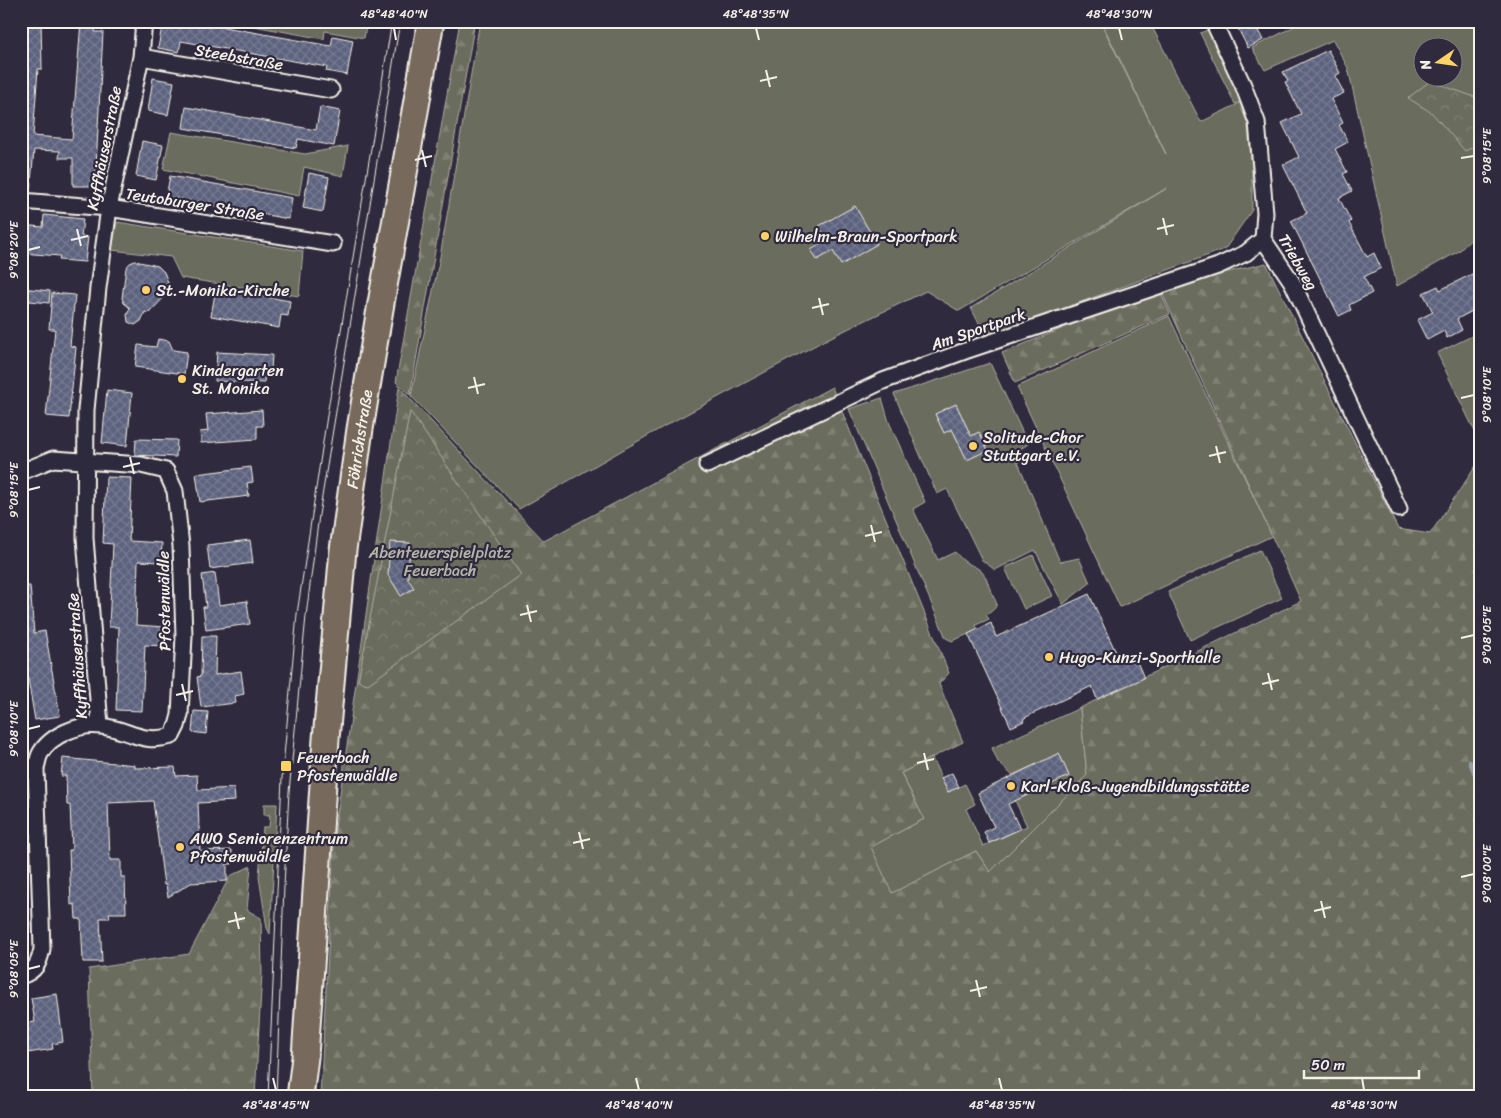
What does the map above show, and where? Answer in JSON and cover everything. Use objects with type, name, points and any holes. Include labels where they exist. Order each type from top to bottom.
[{"type":"main road","name":"Föhrichstraße","points":[[305,1057],[326,739],[343,550],[360,429],[431,21]]},
{"type":"main road","points":[[300,1097],[305,1057]]},
{"type":"main road","points":[[305,1057],[307,1097]]},
{"type":"street","name":"Kyffhäuserstraße","points":[[21,976],[29,973],[39,962],[42,949],[36,769],[41,753],[51,741],[66,732],[100,725],[85,538],[86,410],[98,288],[109,208],[141,57],[144,21]]},
{"type":"street","name":"Triebweg","points":[[1213,21],[1243,85],[1257,122],[1265,213],[1264,239],[1292,282],[1399,509]]},
{"type":"street","name":"Steebstraße","points":[[141,57],[331,90]]},
{"type":"street","name":"Teutoburger Straße","points":[[21,201],[109,208],[333,244]]},
{"type":"street","name":"Am Sportpark","points":[[708,465],[884,381],[974,348],[1218,266],[1246,253],[1264,239]]},
{"type":"street","points":[[21,472],[53,459],[86,461]]},
{"type":"street","name":"Pfostenwäldle","points":[[86,461],[141,465],[166,472],[175,491],[181,546],[184,636],[180,715],[177,726],[172,736],[160,740],[146,739],[100,725]]},
{"type":"green space","points":[[227,21],[367,21],[364,38],[325,31],[324,39]]},
{"type":"green space","points":[[460,21],[475,21],[410,395],[396,382]]},
{"type":"green space","name":"Wilhelm-Braun-Sportpark","points":[[480,21],[1100,21],[1166,154],[1101,21],[1149,21],[1201,122],[1240,103],[1248,126],[1252,170],[1252,210],[1225,249],[986,337],[971,308],[1167,188],[959,311],[926,291],[827,339],[670,423],[519,509],[411,396],[440,257]]},
{"type":"green space","points":[[1295,21],[1480,21],[1480,231],[1459,251],[1397,286],[1348,68],[1333,40],[1265,70],[1252,48],[1293,27]]},
{"type":"green space","points":[[1210,29],[1244,100],[1235,104],[1200,33]]},
{"type":"green space","points":[[1421,88],[1449,88],[1480,99],[1480,144],[1465,151],[1432,113],[1408,98]]},
{"type":"green space","points":[[171,132],[305,154],[348,146],[343,176],[304,167],[299,196],[163,169]]},
{"type":"green space","points":[[117,222],[303,251],[299,296],[181,278],[171,257],[112,250]]},
{"type":"green space","points":[[1266,263],[1398,529],[1430,534],[1480,460],[1480,1097],[320,1097],[335,828],[399,387],[544,541],[832,387],[949,673],[939,684],[963,742],[901,773],[924,819],[871,847],[892,893],[976,851],[990,872],[1087,775],[1080,708],[1301,601],[1160,288]]},
{"type":"green space","points":[[1159,289],[1170,314],[1015,383],[1002,353]]},
{"type":"green space","points":[[1169,316],[1272,536],[1120,607],[1017,387]]},
{"type":"green space","points":[[1480,327],[1480,442],[1437,353],[1472,336]]},
{"type":"green space","points":[[990,363],[1028,444],[1014,453],[1060,562],[1079,558],[1090,583],[1063,604],[1035,550],[995,570],[982,560],[947,489],[937,494],[894,394]]},
{"type":"green space","points":[[882,398],[889,422],[925,502],[913,509],[938,560],[955,552],[964,561],[979,569],[986,577],[996,603],[995,608],[986,615],[989,619],[976,625],[978,630],[952,641],[946,638],[849,409]]},
{"type":"green space","name":"Abenteuerspielplatz Feuerbach","points":[[410,411],[521,575],[368,684],[358,681]]},
{"type":"green space","points":[[1260,550],[1282,598],[1190,640],[1168,592]]},
{"type":"green space","points":[[1033,555],[1052,596],[1024,609],[1005,568]]},
{"type":"green space","points":[[1080,708],[1087,775],[990,872],[976,851],[892,894],[870,847],[924,819],[901,773],[932,758],[948,792],[965,784],[975,804],[966,809],[983,846],[1027,826],[1011,792],[1059,754],[1012,775],[998,762],[992,748]]},
{"type":"green space","points":[[264,804],[277,804],[270,934],[267,928],[259,877],[263,827],[269,827],[270,815],[264,815]]},
{"type":"green space","points":[[251,866],[247,910],[261,918],[262,973],[255,1097],[93,1097],[89,969],[189,954],[230,876]]},
{"type":"building","points":[[22,21],[41,21],[42,69],[38,69],[33,136],[72,139],[81,21],[96,21],[95,32],[103,32],[95,186],[73,186],[73,158],[59,158],[60,151],[34,150],[30,192],[21,192]]},
{"type":"building","points":[[163,21],[190,21],[331,46],[333,36],[353,40],[347,75],[326,71],[327,67],[181,41],[179,52],[158,48]]},
{"type":"building","points":[[1234,21],[1253,21],[1263,40],[1248,48]]},
{"type":"building","points":[[1328,50],[1340,73],[1335,76],[1344,93],[1331,99],[1343,123],[1339,125],[1348,142],[1335,149],[1347,172],[1343,174],[1352,191],[1339,198],[1351,221],[1349,223],[1367,257],[1374,253],[1381,268],[1364,277],[1372,293],[1349,305],[1351,310],[1339,316],[1291,221],[1307,213],[1283,165],[1299,157],[1282,123],[1301,114],[1285,82],[1288,81],[1283,72]]},
{"type":"building","points":[[153,78],[174,82],[168,115],[148,111]]},
{"type":"building","points":[[186,107],[316,130],[320,107],[340,111],[334,146],[298,139],[296,148],[183,128]]},
{"type":"building","points":[[142,141],[163,145],[156,180],[136,176]]},
{"type":"building","points":[[309,173],[329,177],[323,212],[303,208]]},
{"type":"building","points":[[170,176],[292,198],[289,219],[166,197]]},
{"type":"building","points":[[855,206],[877,244],[841,265],[833,251],[817,260],[811,250],[827,240],[819,226]]},
{"type":"building","points":[[44,215],[83,219],[81,236],[88,237],[85,262],[59,260],[60,256],[21,253],[23,239],[21,239],[21,225],[43,227]]},
{"type":"building","name":"St.-Monika-Kirche","points":[[135,261],[158,266],[164,272],[169,285],[169,292],[149,313],[145,312],[141,321],[135,325],[128,322],[127,315],[130,308],[124,303],[122,298],[126,268]]},
{"type":"building","points":[[1480,270],[1480,307],[1457,319],[1462,330],[1447,338],[1444,331],[1427,340],[1417,320],[1433,312],[1423,293],[1438,286],[1440,290]]},
{"type":"building","points":[[21,288],[50,291],[49,303],[21,300]]},
{"type":"building","points":[[216,288],[290,301],[288,316],[281,315],[279,328],[211,316]]},
{"type":"building","points":[[52,293],[75,295],[70,346],[76,347],[69,418],[46,416],[55,329],[49,329]]},
{"type":"building","points":[[158,339],[169,341],[173,350],[187,352],[184,374],[135,367],[138,345],[156,347]]},
{"type":"building","points":[[217,352],[272,355],[271,370],[265,370],[264,383],[215,381]]},
{"type":"building","points":[[107,390],[132,393],[127,446],[102,443]]},
{"type":"building","points":[[956,404],[971,436],[979,432],[988,450],[967,460],[952,429],[944,433],[935,414]]},
{"type":"building","points":[[262,410],[263,426],[257,426],[257,439],[201,443],[200,432],[208,431],[206,414]]},
{"type":"building","points":[[136,439],[177,440],[176,457],[135,455]]},
{"type":"building","points":[[251,467],[253,482],[247,483],[249,496],[200,502],[196,474]]},
{"type":"building","points":[[106,477],[132,478],[129,541],[162,543],[161,562],[138,561],[136,625],[165,627],[164,646],[145,645],[142,711],[116,710],[119,627],[109,627],[113,544],[103,543]]},
{"type":"building","points":[[250,540],[253,563],[210,569],[207,545]]},
{"type":"building","points":[[390,542],[410,543],[408,579],[414,588],[401,596],[388,575]]},
{"type":"building","points":[[215,573],[219,605],[247,601],[250,624],[206,630],[203,607],[206,607],[202,575]]},
{"type":"building","points":[[21,586],[30,586],[34,633],[45,631],[60,716],[35,720],[21,638]]},
{"type":"building","name":"Hugo-Kunzi-Sporthalle","points":[[1089,594],[1120,661],[1134,655],[1144,678],[1097,699],[1092,686],[1030,715],[1023,719],[1024,721],[1011,727],[968,634],[991,623],[996,637]]},
{"type":"building","points":[[202,636],[216,636],[215,675],[241,671],[244,694],[235,696],[236,703],[201,707],[197,677],[201,676]]},
{"type":"building","points":[[194,711],[208,712],[206,734],[192,732]]},
{"type":"building","points":[[1059,753],[1069,776],[1008,804],[1020,829],[989,843],[984,832],[994,827],[978,793]]},
{"type":"building","points":[[63,758],[135,765],[135,768],[175,767],[176,776],[197,775],[198,790],[234,788],[235,801],[198,803],[200,851],[232,850],[232,864],[227,864],[227,881],[191,883],[168,897],[166,885],[164,885],[153,801],[108,803],[110,860],[121,860],[121,877],[125,877],[126,913],[109,913],[110,918],[100,918],[102,962],[83,962],[81,919],[76,919],[75,904],[71,905],[69,850],[72,850],[70,805],[67,805],[66,776],[61,776]]},
{"type":"building","points":[[952,773],[959,787],[948,792],[941,778]]},
{"type":"building","points":[[57,994],[63,1042],[52,1044],[53,1049],[21,1054],[21,1024],[35,1022],[31,998]]},
{"type":"waterway","points":[[1470,762],[1480,785]]},
{"type":"tram line","points":[[268,1097],[282,778],[297,614],[328,409],[392,21]]},
{"type":"tram line","points":[[276,1097],[289,792],[306,616],[319,515],[400,21]]},
{"type":"place","name":"Wilhelm-Braun-Sportpark","points":[[765,236]]},
{"type":"place","name":"St.-Monika-Kirche","points":[[146,290]]},
{"type":"place","name":"Kindergarten St. Monika","points":[[182,379]]},
{"type":"place","name":"Solitude-Chor Stuttgart e.V.","points":[[973,446]]},
{"type":"place","name":"Hugo-Kunzi-Sporthalle","points":[[1049,657]]},
{"type":"place","name":"Feuerbach Pfostenwäldle","points":[[286,766]]},
{"type":"place","name":"Karl-Kloß-Jugendbildungsstätte","points":[[1011,786]]},
{"type":"place","name":"AWO Seniorenzentrum Pfostenwäldle","points":[[180,847]]}]
